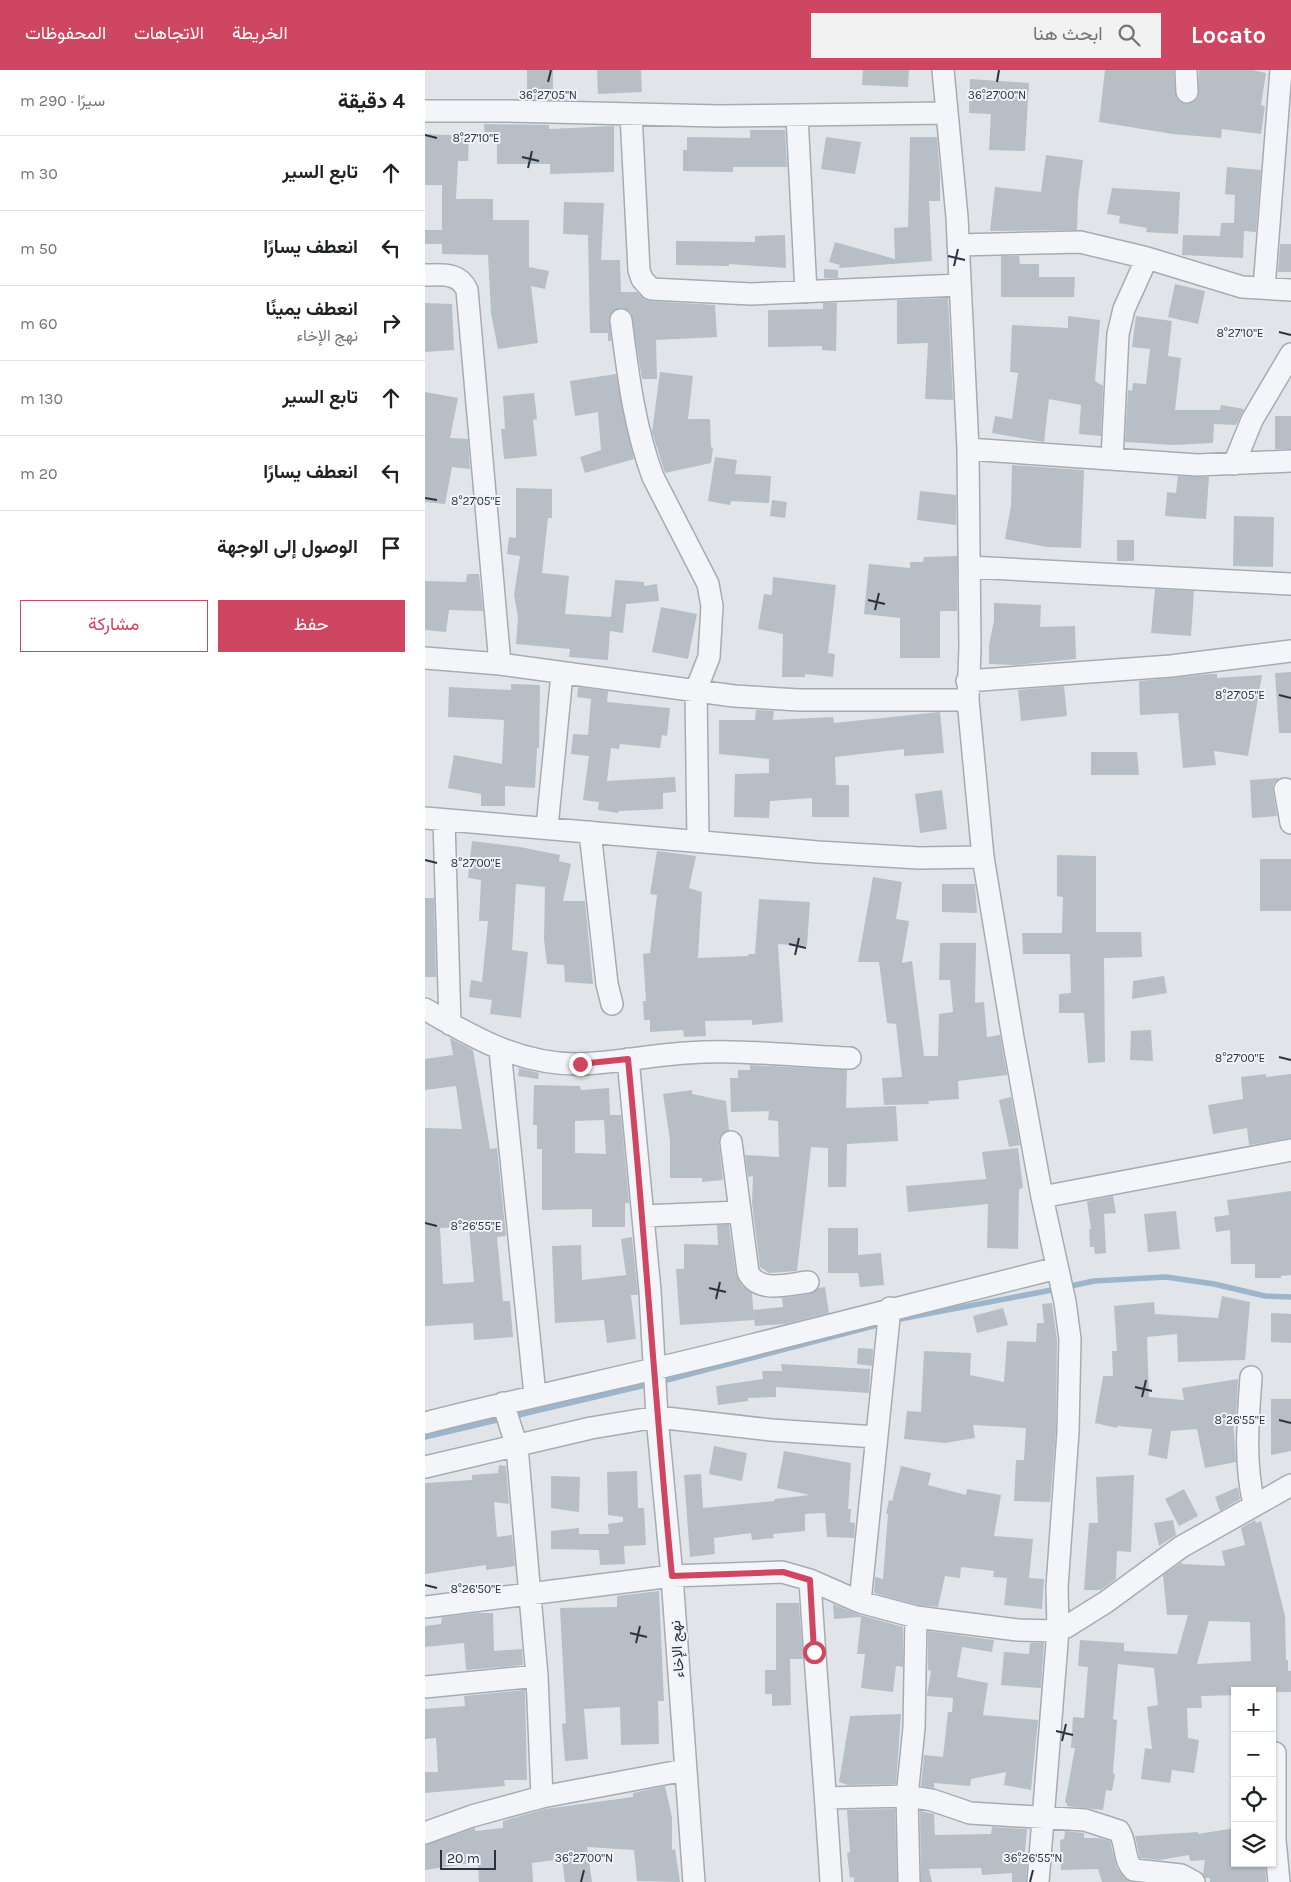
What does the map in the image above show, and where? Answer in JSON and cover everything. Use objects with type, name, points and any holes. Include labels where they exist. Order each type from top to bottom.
[{"type":"street","points":[[943,70],[959,245],[968,449],[970,647],[967,691],[983,857],[998,956],[1070,1339],[1071,1382],[1060,1525],[1057,1587],[1058,1630],[1037,1882]]},
{"type":"street","points":[[1186,70],[1187,92]]},
{"type":"street","points":[[1264,288],[1281,70]]},
{"type":"street","points":[[425,111],[797,116],[947,114]]},
{"type":"street","points":[[631,114],[639,270],[646,285],[661,290],[751,294],[960,285]]},
{"type":"street","points":[[797,116],[806,292]]},
{"type":"street","points":[[959,245],[1081,242],[1147,258],[1242,287],[1291,290]]},
{"type":"street","points":[[1111,459],[1120,328],[1124,309],[1147,258]]},
{"type":"street","points":[[425,275],[449,275],[457,278],[467,290],[500,664]]},
{"type":"street","points":[[621,320],[631,399],[647,460],[653,477],[708,584],[712,606],[709,656],[696,690],[698,841]]},
{"type":"street","points":[[1234,464],[1252,420],[1291,354]]},
{"type":"street","points":[[968,449],[1197,465],[1291,461]]},
{"type":"street","points":[[969,567],[1291,584]]},
{"type":"street","points":[[425,658],[500,664],[562,674],[734,696],[799,700],[967,691],[1291,651]]},
{"type":"street","points":[[547,827],[562,674]]},
{"type":"street","points":[[1285,789],[1291,823]]},
{"type":"street","points":[[450,1024],[434,819],[919,858],[983,857]]},
{"type":"street","points":[[590,832],[607,984],[612,1004]]},
{"type":"street","points":[[425,1009],[499,1050],[521,1057],[553,1062],[580,1064],[687,1052],[849,1058]]},
{"type":"street","points":[[499,1050],[535,1395]]},
{"type":"street","name":"نهج الإخاء","points":[[628,1059],[643,1216],[657,1417],[672,1576],[694,1882]]},
{"type":"street","points":[[731,1142],[748,1272],[755,1282],[766,1285],[808,1282]]},
{"type":"street","points":[[1042,1197],[1291,1150]]},
{"type":"street","points":[[643,1216],[740,1212]]},
{"type":"street","points":[[425,1423],[535,1395],[751,1346],[890,1308],[1057,1269]]},
{"type":"street","points":[[860,1602],[890,1308]]},
{"type":"street","points":[[1251,1377],[1247,1460],[1249,1480],[1255,1504]]},
{"type":"street","points":[[503,1403],[517,1447],[537,1676],[542,1797]]},
{"type":"street","points":[[425,1467],[517,1447],[591,1428],[657,1417],[771,1430],[876,1437]]},
{"type":"street","points":[[425,1607],[672,1576],[783,1572],[810,1580],[860,1602],[916,1617],[1018,1630],[1058,1630],[1106,1602],[1181,1547],[1291,1485]]},
{"type":"street","points":[[810,1580],[831,1882]]},
{"type":"street","points":[[909,1882],[907,1796],[914,1728],[916,1617]]},
{"type":"street","points":[[425,1688],[537,1676]]},
{"type":"street","points":[[425,1833],[472,1816],[542,1797],[685,1770]]},
{"type":"street","points":[[1275,1777],[1275,1840],[1279,1882]]},
{"type":"street","points":[[826,1798],[907,1796],[932,1800],[970,1813],[1085,1820],[1112,1828],[1122,1835],[1128,1863],[1134,1870],[1181,1874],[1194,1882]]},
{"type":"building","points":[[527,70],[553,70],[553,95],[549,95],[549,100],[527,99]]},
{"type":"building","points":[[597,70],[641,70],[642,92],[598,94]]},
{"type":"building","points":[[863,70],[909,70],[908,87],[862,85]]},
{"type":"building","points":[[1105,70],[1174,70],[1176,98],[1187,104],[1194,102],[1198,97],[1199,70],[1252,70],[1266,73],[1261,105],[1265,106],[1261,134],[1222,129],[1221,138],[1173,134],[1099,122]]},
{"type":"building","points":[[970,79],[1029,83],[1025,151],[989,150],[991,114],[969,113]]},
{"type":"building","points":[[484,124],[549,125],[549,129],[614,126],[614,172],[550,174],[550,164],[497,164],[497,139],[485,139]]},
{"type":"building","points":[[750,130],[785,130],[787,167],[733,167],[733,172],[683,171],[683,150],[687,150],[687,137],[750,138]]},
{"type":"building","points":[[425,134],[469,136],[468,161],[458,161],[456,199],[493,199],[493,220],[529,220],[529,267],[549,271],[545,289],[531,286],[538,343],[498,349],[491,313],[488,255],[442,254],[442,244],[425,244],[425,230],[442,230],[442,185],[425,185]]},
{"type":"building","points":[[826,137],[861,142],[855,174],[821,169]]},
{"type":"building","points":[[910,137],[937,137],[940,201],[929,201],[932,261],[839,268],[840,265],[829,262],[835,242],[895,259],[894,228],[908,227]]},
{"type":"building","points":[[1046,155],[1083,160],[1078,199],[1077,230],[990,231],[995,187],[1041,192]]},
{"type":"building","points":[[1227,167],[1261,170],[1256,232],[1244,231],[1243,258],[1182,255],[1183,235],[1220,236],[1221,223],[1234,223],[1235,195],[1225,194]]},
{"type":"building","points":[[1112,188],[1180,192],[1178,234],[1146,232],[1147,228],[1119,223],[1120,216],[1107,214]]},
{"type":"building","points":[[564,202],[604,203],[601,260],[620,260],[621,292],[637,292],[645,300],[650,301],[715,305],[717,337],[656,340],[657,379],[642,379],[631,312],[620,308],[610,315],[611,341],[608,341],[608,333],[590,333],[588,235],[563,234]]},
{"type":"building","points":[[785,235],[786,268],[729,264],[729,266],[676,265],[676,241],[755,242],[755,236]]},
{"type":"building","points":[[1280,244],[1291,244],[1291,272],[1278,272]]},
{"type":"building","points":[[1001,256],[1019,256],[1020,264],[1039,264],[1039,277],[1075,277],[1074,297],[1001,297]]},
{"type":"building","points":[[824,269],[838,270],[838,278],[824,278]]},
{"type":"building","points":[[1175,284],[1205,291],[1198,324],[1168,317]]},
{"type":"building","points":[[948,298],[953,400],[925,399],[928,343],[897,344],[897,300]]},
{"type":"building","points":[[425,303],[452,304],[454,350],[425,352]]},
{"type":"building","points":[[823,303],[837,303],[836,351],[822,350],[822,346],[768,347],[768,310],[823,309]]},
{"type":"building","points":[[1068,316],[1100,320],[1095,381],[1103,386],[1101,436],[1079,434],[1081,405],[1049,399],[1044,442],[992,433],[995,416],[1012,419],[1018,373],[1010,372],[1012,325],[1068,328]]},
{"type":"building","points":[[1136,316],[1172,321],[1168,356],[1181,358],[1175,410],[1220,410],[1221,405],[1244,409],[1236,425],[1214,424],[1213,443],[1174,445],[1125,442],[1128,390],[1132,391],[1133,383],[1146,384],[1150,349],[1132,347]]},
{"type":"building","points":[[660,372],[693,376],[688,419],[710,419],[711,447],[713,448],[711,463],[665,473],[652,432]]},
{"type":"building","points":[[616,374],[634,459],[585,473],[580,457],[601,450],[598,412],[575,416],[570,381]]},
{"type":"building","points":[[425,392],[458,398],[450,438],[468,439],[470,469],[452,467],[445,504],[425,502]]},
{"type":"building","points":[[534,393],[537,419],[533,420],[537,456],[504,459],[501,429],[505,429],[503,396]]},
{"type":"building","points":[[1275,416],[1291,416],[1291,449],[1275,449]]},
{"type":"building","points":[[715,457],[737,460],[735,474],[771,476],[769,503],[731,501],[730,505],[708,501]]},
{"type":"building","points":[[1012,465],[1084,470],[1081,548],[1047,547],[1005,539],[1011,506]]},
{"type":"building","points":[[1178,476],[1209,477],[1206,519],[1165,516],[1167,492],[1176,493]]},
{"type":"building","points":[[516,488],[552,489],[552,518],[548,518],[542,573],[569,576],[565,614],[611,617],[615,580],[644,582],[644,586],[657,584],[659,601],[626,604],[623,633],[610,631],[608,660],[569,657],[570,649],[516,644],[518,617],[514,595],[520,556],[507,554],[509,537],[516,538]]},
{"type":"building","points":[[920,491],[956,495],[956,525],[917,520]]},
{"type":"building","points":[[772,500],[787,502],[785,518],[770,516]]},
{"type":"building","points":[[1234,516],[1274,517],[1273,567],[1233,566]]},
{"type":"building","points":[[1117,540],[1134,540],[1134,561],[1117,561]]},
{"type":"building","points":[[957,556],[957,611],[940,611],[940,658],[900,658],[900,618],[864,614],[869,564],[910,568],[910,562],[923,562],[924,557]]},
{"type":"building","points":[[467,574],[479,574],[483,611],[449,610],[446,632],[425,630],[425,581],[466,582]]},
{"type":"building","points":[[773,577],[836,585],[828,653],[835,654],[833,677],[805,674],[805,677],[782,677],[783,634],[758,629],[764,594],[772,595]]},
{"type":"building","points":[[1155,589],[1194,591],[1191,636],[1151,633]]},
{"type":"building","points":[[994,603],[1041,605],[1040,627],[1075,626],[1076,659],[1016,665],[989,664],[989,645],[994,621]]},
{"type":"building","points":[[661,607],[697,614],[688,659],[652,652]]},
{"type":"building","points":[[1291,672],[1291,733],[1279,733],[1275,673]]},
{"type":"building","points":[[1217,674],[1217,678],[1262,675],[1248,756],[1214,751],[1216,765],[1183,768],[1178,713],[1140,715],[1139,681]]},
{"type":"building","points":[[511,684],[540,685],[539,748],[537,748],[535,788],[505,786],[505,806],[481,806],[481,794],[448,788],[454,755],[502,764],[504,720],[448,717],[449,687],[511,690]]},
{"type":"building","points":[[1064,686],[1067,716],[1021,721],[1018,690]]},
{"type":"building","points":[[578,687],[608,691],[607,702],[670,708],[667,736],[662,735],[660,748],[620,744],[619,749],[611,748],[607,781],[675,777],[676,792],[663,793],[663,809],[619,811],[618,813],[598,810],[599,802],[583,800],[589,756],[571,754],[573,734],[588,735],[591,699],[577,697]]},
{"type":"building","points":[[756,710],[774,711],[773,720],[833,717],[834,723],[940,712],[944,753],[904,756],[904,749],[835,757],[836,785],[849,785],[849,817],[812,817],[812,798],[770,801],[769,818],[734,817],[735,774],[769,773],[769,759],[719,754],[719,720],[755,720]]},
{"type":"building","points":[[1091,752],[1137,752],[1139,775],[1091,775]]},
{"type":"building","points":[[1279,778],[1273,784],[1277,816],[1252,818],[1250,780]]},
{"type":"building","points":[[942,790],[947,829],[920,833],[915,794]]},
{"type":"building","points":[[472,841],[520,847],[560,855],[559,861],[571,864],[563,901],[585,901],[593,984],[565,982],[564,965],[547,964],[544,939],[545,887],[516,884],[512,950],[528,952],[521,1018],[490,1014],[492,1000],[469,997],[471,980],[482,982],[488,921],[479,921],[481,880],[468,878]]},
{"type":"building","points":[[657,851],[696,856],[689,888],[702,892],[698,958],[749,956],[748,954],[755,954],[759,899],[810,902],[807,946],[778,944],[783,1022],[752,1025],[752,1020],[705,1021],[706,1036],[684,1037],[683,1030],[650,1032],[650,1020],[644,1020],[643,1001],[646,1001],[643,954],[650,953],[657,895],[650,894]]},
{"type":"building","points":[[1057,855],[1096,856],[1096,932],[1141,932],[1142,957],[1104,958],[1105,1062],[1088,1063],[1084,1013],[1059,1013],[1059,994],[1071,993],[1070,954],[1023,954],[1022,933],[1062,933],[1063,897],[1057,896]]},
{"type":"building","points":[[1260,859],[1291,859],[1291,911],[1260,911]]},
{"type":"building","points":[[873,877],[902,882],[896,919],[909,921],[902,963],[912,961],[924,1056],[938,1056],[939,1014],[953,1012],[950,980],[939,980],[940,943],[976,943],[975,1003],[984,1002],[987,1037],[1000,1035],[1007,1075],[958,1081],[959,1099],[928,1101],[929,1104],[884,1105],[882,1078],[902,1077],[896,1024],[887,1023],[879,962],[858,962]]},
{"type":"building","points":[[942,884],[975,884],[977,913],[942,912]]},
{"type":"building","points":[[425,898],[434,898],[436,977],[425,977]]},
{"type":"building","points":[[1164,976],[1167,993],[1132,999],[1133,981]]},
{"type":"building","points":[[1151,1030],[1153,1061],[1130,1060],[1131,1031]]},
{"type":"building","points":[[450,1038],[473,1050],[490,1149],[497,1148],[506,1236],[497,1237],[503,1301],[510,1301],[513,1337],[474,1340],[473,1323],[425,1326],[425,1128],[462,1129],[456,1086],[425,1090],[425,1059],[453,1055]],"holes":[[[469,1227],[474,1282],[443,1284],[440,1228]]]},
{"type":"building","points":[[750,1065],[847,1070],[846,1108],[896,1106],[898,1141],[847,1144],[846,1187],[828,1187],[828,1148],[811,1147],[797,1271],[769,1273],[760,1267],[752,1203],[753,1176],[748,1177],[745,1155],[779,1157],[778,1121],[768,1120],[769,1111],[731,1112],[730,1078],[738,1078],[738,1070],[750,1070]]},
{"type":"building","points":[[519,1068],[539,1073],[538,1079],[518,1076]]},
{"type":"building","points":[[1266,1074],[1266,1077],[1291,1074],[1291,1138],[1249,1145],[1247,1128],[1213,1134],[1208,1105],[1243,1099],[1241,1077]]},
{"type":"building","points":[[534,1085],[580,1086],[581,1090],[609,1088],[610,1115],[621,1115],[629,1203],[625,1203],[625,1227],[592,1227],[592,1209],[542,1210],[542,1149],[537,1149],[537,1125],[533,1125]],"holes":[[[604,1120],[606,1154],[575,1153],[575,1121]]]},
{"type":"building","points":[[692,1090],[692,1094],[726,1101],[729,1130],[720,1137],[719,1143],[723,1180],[702,1182],[702,1178],[670,1178],[670,1140],[663,1094]]},
{"type":"building","points":[[1011,1097],[1020,1145],[1009,1147],[999,1100]]},
{"type":"building","points":[[1018,1148],[1023,1188],[1019,1189],[1018,1249],[987,1248],[988,1204],[908,1212],[906,1186],[986,1179],[982,1152]]},
{"type":"building","points":[[1291,1191],[1291,1275],[1281,1276],[1281,1278],[1255,1278],[1255,1264],[1231,1264],[1230,1230],[1216,1232],[1214,1217],[1229,1215],[1227,1200]]},
{"type":"building","points":[[1113,1196],[1116,1213],[1104,1214],[1106,1253],[1095,1254],[1094,1247],[1090,1247],[1089,1229],[1091,1229],[1087,1201]]},
{"type":"building","points":[[1176,1211],[1180,1249],[1148,1252],[1144,1214]]},
{"type":"building","points":[[717,1225],[729,1225],[736,1274],[742,1286],[752,1293],[754,1320],[680,1325],[676,1269],[684,1269],[684,1244],[718,1245]]},
{"type":"building","points":[[828,1228],[858,1228],[858,1255],[881,1253],[884,1285],[860,1287],[858,1273],[828,1273]]},
{"type":"building","points":[[632,1237],[638,1295],[631,1295],[636,1339],[607,1343],[604,1320],[555,1323],[552,1246],[581,1245],[582,1280],[626,1275],[621,1239]]},
{"type":"building","points":[[825,1287],[829,1313],[785,1324],[755,1326],[753,1310],[783,1307],[782,1298],[810,1294],[818,1288]]},
{"type":"building","points":[[1222,1296],[1250,1302],[1245,1360],[1178,1362],[1177,1334],[1147,1337],[1149,1397],[1184,1400],[1182,1388],[1238,1379],[1236,1418],[1233,1418],[1236,1462],[1205,1468],[1197,1429],[1171,1431],[1167,1459],[1148,1455],[1152,1429],[1117,1426],[1117,1428],[1095,1423],[1103,1376],[1113,1376],[1112,1351],[1117,1351],[1114,1306],[1154,1302],[1155,1314],[1218,1318]]},
{"type":"building","points":[[1052,1303],[1057,1340],[1056,1431],[1050,1502],[1014,1501],[1016,1460],[1024,1460],[1026,1428],[973,1425],[975,1438],[945,1443],[904,1439],[907,1411],[921,1412],[924,1351],[971,1353],[970,1375],[1004,1382],[1007,1341],[1036,1342],[1037,1323],[1044,1323],[1042,1304]]},
{"type":"building","points":[[1003,1308],[1008,1325],[977,1333],[973,1316]]},
{"type":"building","points":[[1271,1313],[1291,1314],[1291,1343],[1271,1342]]},
{"type":"building","points":[[858,1348],[873,1349],[872,1366],[857,1364]]},
{"type":"building","points":[[781,1364],[870,1369],[869,1393],[776,1387],[776,1397],[748,1398],[748,1401],[718,1405],[716,1386],[763,1379],[762,1371],[782,1371]]},
{"type":"building","points":[[1271,1399],[1291,1399],[1291,1451],[1271,1455]]},
{"type":"building","points":[[714,1446],[747,1453],[742,1481],[709,1474]]},
{"type":"building","points":[[784,1451],[851,1463],[848,1509],[851,1509],[850,1522],[855,1523],[854,1538],[827,1537],[825,1513],[805,1514],[805,1531],[773,1534],[774,1538],[752,1540],[751,1533],[714,1538],[715,1554],[690,1557],[684,1475],[701,1474],[703,1508],[774,1501],[775,1499],[810,1495],[777,1488]]},
{"type":"building","points":[[499,1465],[506,1466],[509,1504],[494,1502],[497,1537],[512,1535],[515,1566],[486,1570],[486,1565],[425,1574],[425,1483],[472,1480],[472,1475],[498,1473]]},
{"type":"building","points":[[901,1466],[931,1473],[928,1485],[966,1495],[967,1489],[1001,1495],[994,1536],[1033,1539],[1029,1578],[1044,1579],[1042,1609],[1004,1605],[1007,1578],[993,1577],[994,1571],[961,1567],[960,1578],[945,1576],[938,1607],[918,1605],[874,1593],[875,1577],[883,1579],[888,1514],[886,1514],[889,1500],[892,1501]]},
{"type":"building","points":[[637,1471],[638,1508],[644,1508],[646,1545],[624,1546],[625,1564],[600,1565],[599,1550],[551,1549],[551,1531],[579,1528],[579,1534],[609,1534],[608,1524],[623,1522],[623,1517],[608,1515],[607,1472]]},
{"type":"building","points":[[1134,1475],[1131,1552],[1117,1551],[1116,1579],[1101,1590],[1084,1590],[1089,1523],[1098,1523],[1096,1477]]},
{"type":"building","points":[[551,1476],[580,1477],[579,1512],[551,1508]]},
{"type":"building","points":[[1238,1487],[1240,1499],[1220,1511],[1215,1497]]},
{"type":"building","points":[[1184,1489],[1198,1516],[1179,1526],[1165,1499]]},
{"type":"building","points":[[1173,1520],[1176,1535],[1159,1546],[1154,1523]]},
{"type":"building","points":[[1255,1520],[1256,1523],[1261,1521],[1285,1616],[1286,1660],[1288,1660],[1288,1671],[1291,1671],[1291,1692],[1276,1692],[1276,1687],[1231,1687],[1231,1695],[1201,1696],[1202,1708],[1187,1708],[1188,1738],[1199,1740],[1194,1773],[1172,1770],[1170,1783],[1141,1779],[1145,1748],[1152,1749],[1147,1707],[1158,1705],[1154,1668],[1118,1664],[1113,1719],[1117,1720],[1113,1773],[1115,1774],[1112,1791],[1106,1790],[1103,1810],[1067,1806],[1067,1803],[1065,1803],[1075,1748],[1071,1748],[1073,1717],[1084,1718],[1088,1667],[1078,1666],[1080,1640],[1124,1643],[1124,1651],[1177,1654],[1188,1615],[1167,1615],[1163,1575],[1182,1562],[1182,1564],[1225,1566],[1222,1551],[1245,1545],[1241,1528]],"holes":[[[1209,1621],[1250,1622],[1251,1661],[1197,1664]]]},
{"type":"building","points":[[659,1591],[664,1701],[658,1701],[659,1744],[621,1745],[620,1707],[584,1709],[588,1759],[565,1761],[562,1724],[566,1723],[560,1608],[617,1607],[617,1596]]},
{"type":"building","points":[[776,1603],[799,1603],[803,1659],[790,1659],[791,1705],[772,1706],[772,1694],[765,1694],[765,1670],[776,1670]]},
{"type":"building","points":[[833,1604],[857,1614],[903,1627],[903,1667],[896,1666],[893,1692],[861,1688],[865,1654],[857,1654],[861,1617],[834,1619]]},
{"type":"building","points":[[493,1613],[494,1651],[522,1649],[523,1665],[466,1670],[464,1643],[425,1647],[425,1626],[441,1624],[442,1617]]},
{"type":"building","points":[[928,1631],[994,1640],[992,1652],[962,1647],[957,1677],[988,1683],[983,1715],[1038,1720],[1031,1790],[1004,1785],[1006,1772],[971,1779],[970,1786],[934,1783],[934,1788],[921,1786],[924,1755],[943,1757],[948,1712],[952,1712],[953,1698],[927,1696],[931,1671],[928,1670]]},
{"type":"building","points":[[1030,1643],[1044,1643],[1041,1688],[1001,1685],[1004,1652],[1029,1654]]},
{"type":"building","points":[[525,1690],[527,1780],[504,1780],[505,1786],[425,1793],[425,1772],[438,1772],[436,1738],[425,1739],[425,1709],[465,1706],[464,1696]]},
{"type":"building","points":[[901,1714],[896,1784],[848,1785],[839,1782],[850,1716]]},
{"type":"building","points":[[665,1786],[672,1817],[672,1850],[675,1849],[680,1882],[637,1881],[634,1850],[587,1847],[592,1882],[565,1882],[562,1859],[532,1863],[533,1882],[479,1882],[478,1862],[425,1870],[425,1845],[475,1828],[475,1831],[503,1828],[503,1821],[545,1809],[633,1797],[633,1793]]},
{"type":"building","points":[[895,1809],[897,1882],[854,1882],[854,1877],[850,1878],[847,1853],[850,1852],[847,1810]]},
{"type":"building","points":[[920,1811],[934,1814],[935,1835],[991,1834],[992,1827],[1027,1829],[1024,1864],[1027,1864],[1026,1882],[1012,1882],[1012,1873],[982,1875],[981,1868],[929,1869],[932,1882],[921,1882]]},
{"type":"building","points":[[1231,1829],[1231,1867],[1265,1867],[1266,1882],[1210,1882],[1210,1878],[1205,1878],[1203,1874],[1205,1860],[1190,1861],[1189,1855],[1160,1860],[1140,1858],[1135,1836],[1198,1832],[1198,1834]]},
{"type":"building","points":[[1065,1831],[1084,1833],[1084,1838],[1099,1838],[1110,1841],[1117,1868],[1125,1878],[1132,1882],[1102,1882],[1098,1869],[1061,1870],[1060,1840],[1064,1839]]},
{"type":"waterway","points":[[1066,1287],[1094,1281],[1166,1277],[1214,1284],[1265,1296],[1291,1297]]},
{"type":"waterway","points":[[900,1319],[1057,1289]]},
{"type":"waterway","points":[[659,1382],[877,1325]]},
{"type":"waterway","points":[[425,1437],[650,1384]]},
{"type":"route","points":[[580,1064],[628,1059],[650,1291],[657,1417],[672,1576],[783,1572],[810,1580],[814,1652]]}]
